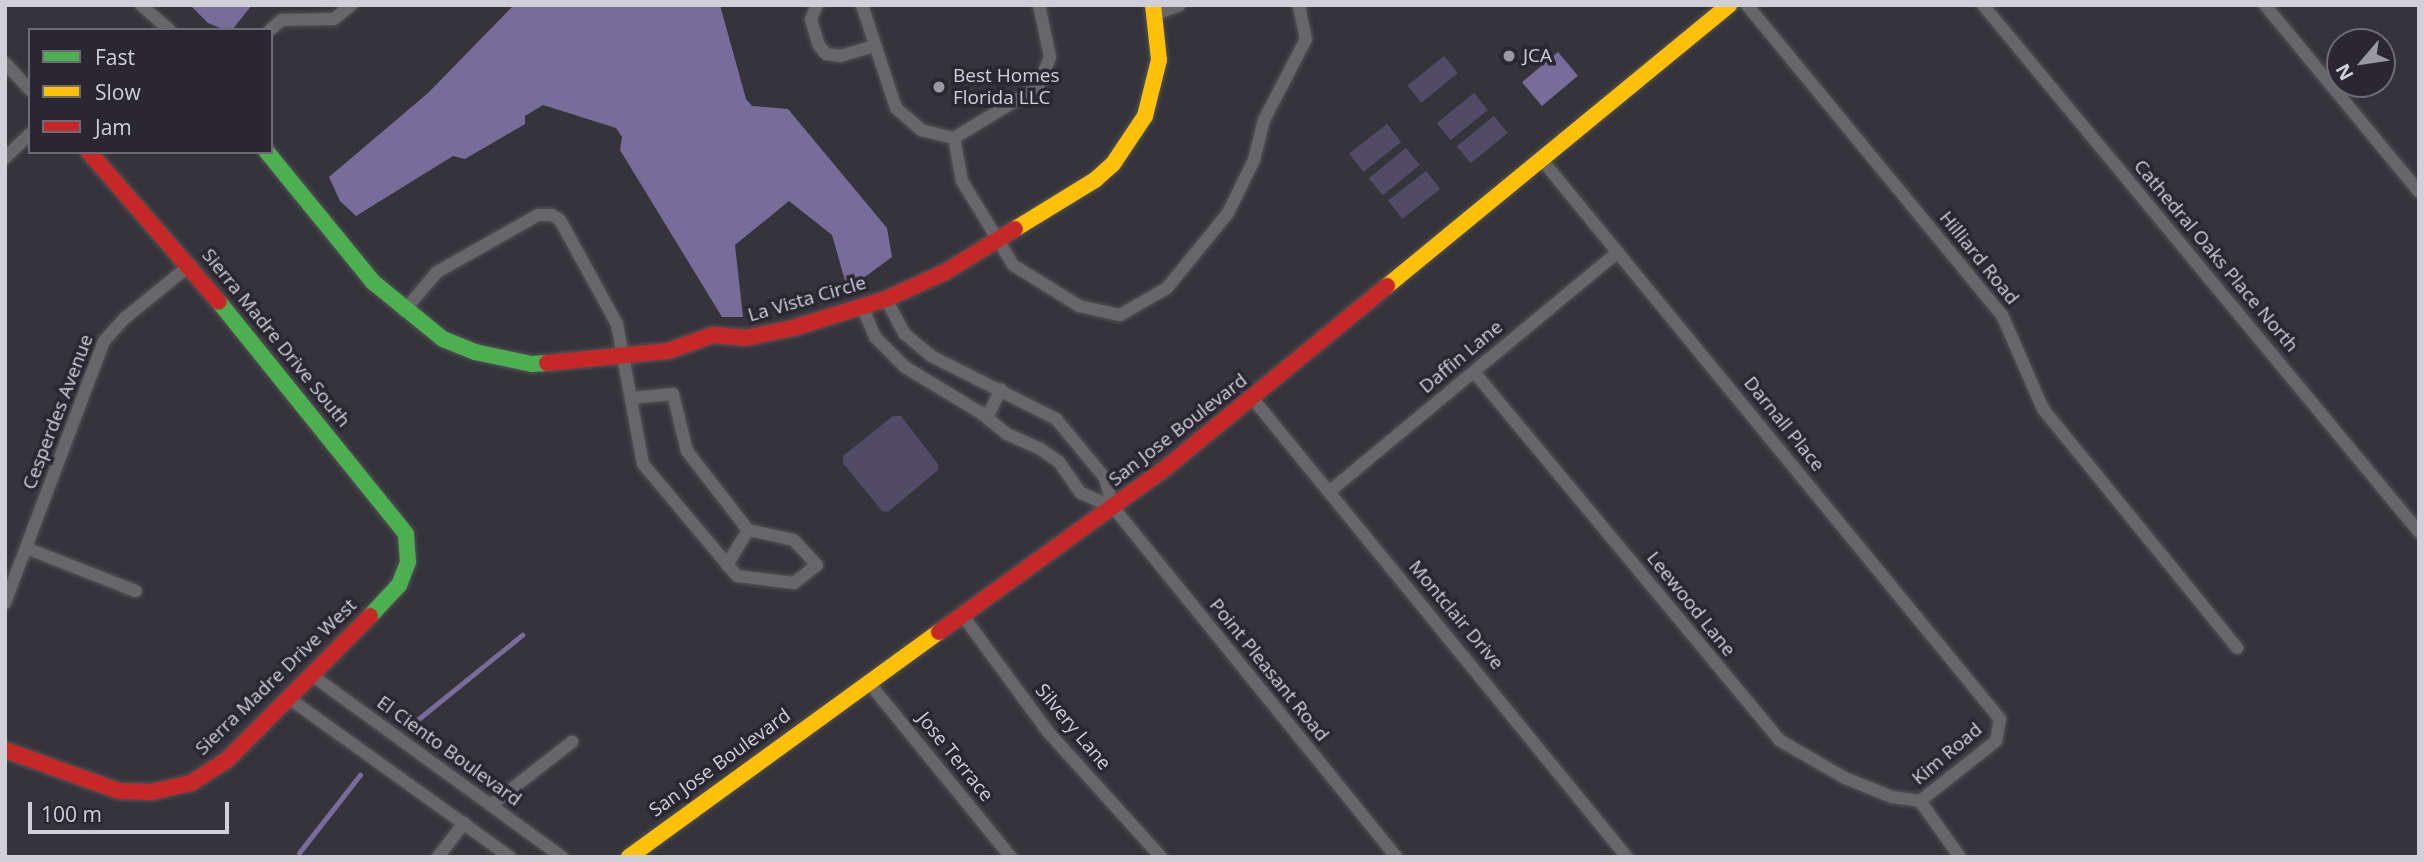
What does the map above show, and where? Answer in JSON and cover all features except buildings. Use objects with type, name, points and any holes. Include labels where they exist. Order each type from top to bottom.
[{"type":"street","points":[[141,5],[168,28]]},
{"type":"street","points":[[272,28],[282,20],[334,19],[351,5]]},
{"type":"street","points":[[817,5],[811,19],[818,44],[827,54],[840,55],[874,46]]},
{"type":"street","points":[[862,5],[890,97],[908,122],[954,138]]},
{"type":"street","points":[[954,138],[1038,87],[1050,57],[1039,5]]},
{"type":"street","points":[[1155,10],[1179,5]]},
{"type":"street","points":[[954,138],[958,173],[997,240],[1021,274],[1090,310],[1120,315],[1151,300],[1175,279],[1217,230],[1254,160],[1264,120],[1306,38],[1299,5]]},
{"type":"street","name":"San Jose Boulevard","points":[[629,857],[1113,507],[1253,399],[1729,5]]},
{"type":"street","name":"Hilliard Road","points":[[1747,5],[2002,315],[2043,409],[2237,648]]},
{"type":"street","name":"Cathedral Oaks Place North","points":[[1983,5],[2419,532]]},
{"type":"street","points":[[2264,5],[2419,192]]},
{"type":"street","name":"La Vista Circle","points":[[269,154],[373,282],[404,311],[443,339],[508,361],[561,364],[668,351],[713,335],[745,338],[887,299],[997,240],[1095,180],[1133,137],[1156,80],[1160,39],[1155,10]]},
{"type":"street","points":[[5,63],[28,88]]},
{"type":"street","points":[[5,158],[28,136]]},
{"type":"street","name":"Sierra Madre Drive South","points":[[91,154],[190,265],[398,520],[405,534],[408,562]]},
{"type":"street","name":"Darnall Place","points":[[1542,160],[1995,712]]},
{"type":"street","points":[[404,311],[437,272],[538,215],[552,215],[560,220],[617,324],[643,464],[737,576],[794,583],[817,565],[794,540],[748,530],[687,451],[673,394],[631,398]]},
{"type":"street","name":"Daffin Lane","points":[[1330,491],[1618,252]]},
{"type":"street","name":"Cesperdes Avenue","points":[[5,603],[104,341],[125,317],[190,265]]},
{"type":"street","name":"Point Pleasant Road","points":[[887,299],[905,334],[940,362],[1001,389],[1056,419],[1104,478],[1113,507],[1396,857]]},
{"type":"street","name":"Point Pleasant Road","points":[[862,306],[886,351],[986,417],[1007,434],[1059,462],[1081,492],[1113,507]]},
{"type":"street","points":[[930,381],[940,362]]},
{"type":"street","name":"Leewood Lane","points":[[1475,372],[1779,740],[1845,778],[1892,797],[1920,801]]},
{"type":"street","points":[[986,417],[1001,389]]},
{"type":"street","name":"Montclair Drive","points":[[1253,399],[1628,857]]},
{"type":"street","points":[[727,565],[748,530]]},
{"type":"street","points":[[26,548],[136,591]]},
{"type":"street","name":"Sierra Madre Drive West","points":[[5,750],[100,786],[150,792],[191,783],[213,770],[313,676],[399,584],[408,562]]},
{"type":"street","name":"Silvery Lane","points":[[963,616],[1049,733],[1161,857]]},
{"type":"street","name":"El Ciento Boulevard","points":[[313,676],[562,857]]},
{"type":"street","name":"Jose Terrace","points":[[869,682],[1011,857]]},
{"type":"street","points":[[290,699],[510,857]]},
{"type":"street","name":"Kim Road","points":[[1960,857],[1920,801],[1996,741],[2000,719],[1995,712]]},
{"type":"street","points":[[491,805],[572,742]]},
{"type":"street","points":[[438,857],[464,823]]},
{"type":"shaded area","points":[[190,5],[252,5],[234,28],[220,28],[208,23]]},
{"type":"shaded area","points":[[514,5],[720,5],[746,99],[752,106],[788,109],[887,228],[892,257],[862,279],[846,284],[832,235],[789,201],[735,245],[743,317],[722,317],[620,150],[622,137],[616,128],[543,105],[525,116],[525,124],[465,159],[453,156],[356,216],[340,201],[329,177],[428,93]]},
{"type":"shaded area","points":[[1558,52],[1578,76],[1542,106],[1522,82]]},
{"type":"shaded area","points":[[1444,56],[1458,73],[1421,103],[1407,86]]},
{"type":"shaded area","points":[[1474,93],[1488,110],[1451,140],[1437,123]]},
{"type":"shaded area","points":[[1494,116],[1508,133],[1471,163],[1457,146]]},
{"type":"shaded area","points":[[1387,124],[1401,142],[1363,172],[1349,154]]},
{"type":"shaded area","points":[[1406,148],[1420,165],[1383,195],[1369,178]]},
{"type":"shaded area","points":[[1426,171],[1440,189],[1402,219],[1388,201]]},
{"type":"shaded area","points":[[893,416],[901,416],[938,464],[938,470],[888,512],[882,511],[843,463],[843,456]]},
{"type":"waterway","points":[[411,725],[522,635]]},
{"type":"waterway","points":[[299,853],[360,775]]},
{"type":"traffic: fast","points":[[269,154],[373,282],[443,339],[475,352],[532,364],[547,363]]},
{"type":"traffic: fast","points":[[219,302],[406,534],[408,562],[399,585],[370,616]]},
{"type":"traffic: slow","points":[[1015,229],[1095,180],[1113,164],[1145,116],[1159,60],[1153,5]]},
{"type":"traffic: slow","points":[[1387,286],[1729,5]]},
{"type":"traffic: slow","points":[[629,857],[939,632]]},
{"type":"traffic: jam","points":[[91,154],[219,302]]},
{"type":"traffic: jam","points":[[547,363],[668,351],[713,335],[745,338],[793,328],[886,299],[945,272],[1015,229]]},
{"type":"traffic: jam","points":[[939,632],[1163,470],[1387,286]]},
{"type":"traffic: jam","points":[[5,750],[119,791],[151,792],[191,783],[227,760],[370,616]]},
{"type":"place","name":"JCA","points":[[1509,56]]},
{"type":"place","name":"Best Homes Florida LLC","points":[[939,87]]}]
